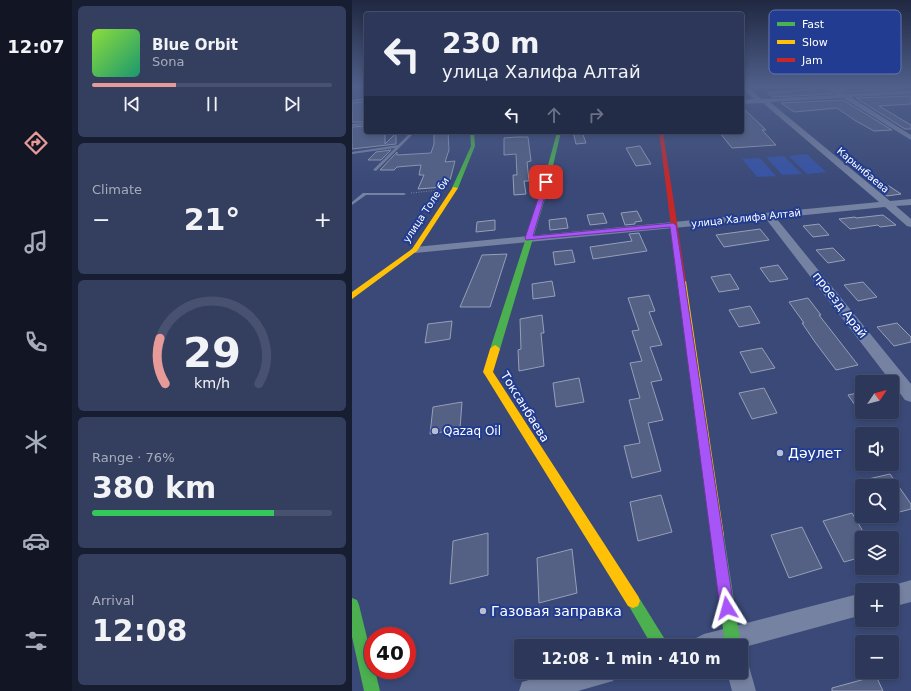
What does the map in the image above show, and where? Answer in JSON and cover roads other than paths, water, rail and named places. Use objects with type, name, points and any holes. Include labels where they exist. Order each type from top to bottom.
[{"type":"main road","name":"улица Толе би","points":[[352,296],[415,250],[455,188],[473,146],[472,134]]},
{"type":"main road","name":"Токсанбаева","points":[[558,134],[543,195],[488,372],[657,639]]},
{"type":"main road","points":[[661,134],[732,639]]},
{"type":"main road","points":[[352,605],[356,634],[372,691]]},
{"type":"street","name":"Карынбаева","points":[[783,118],[911,224]]},
{"type":"street","points":[[879,118],[911,138]]},
{"type":"street","name":"улица Халифа Алтай","points":[[415,250],[911,202]]},
{"type":"street","name":"проезд Арай","points":[[768,215],[911,395]]},
{"type":"street","points":[[899,594],[911,591]]},
{"type":"street","points":[[742,639],[855,606]]},
{"type":"street","points":[[531,691],[577,679]]},
{"type":"street","points":[[741,679],[744,691]]},
{"type":"lane","points":[[352,121],[364,120]]},
{"type":"lane","points":[[352,125],[364,124]]},
{"type":"lane","points":[[375,170],[411,134]]},
{"type":"lane","points":[[352,153],[399,146]]},
{"type":"lane","points":[[352,204],[365,194],[404,194]]},
{"type":"place","name":"Qazaq Oil","points":[[435,431]]},
{"type":"place","name":"Дәулет","points":[[780,453]]},
{"type":"place","name":"Газовая заправка","points":[[483,611]]}]
